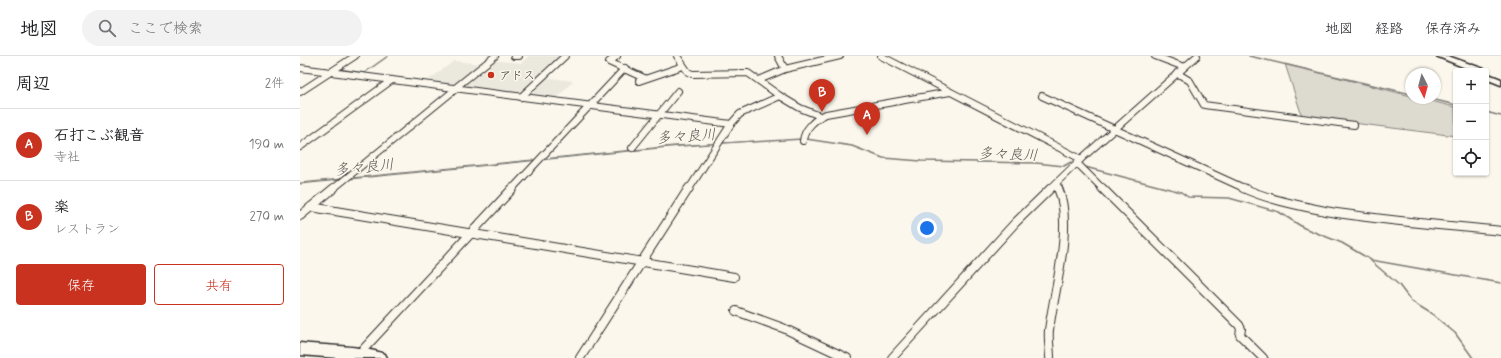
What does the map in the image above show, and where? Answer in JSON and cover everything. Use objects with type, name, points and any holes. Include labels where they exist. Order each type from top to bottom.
[{"type":"highway","points":[[1433,56],[1464,68]]},
{"type":"highway","points":[[1440,56],[1473,68]]},
{"type":"highway","points":[[1489,74],[1501,78]]},
{"type":"highway","points":[[1489,77],[1501,82]]},
{"type":"highway","points":[[300,349],[359,354],[380,358]]},
{"type":"street","points":[[300,92],[355,56]]},
{"type":"street","points":[[300,216],[495,56]]},
{"type":"street","points":[[514,56],[519,56]]},
{"type":"street","points":[[521,96],[565,56]]},
{"type":"street","points":[[617,56],[609,62],[625,68],[642,80],[683,66]]},
{"type":"street","points":[[677,56],[683,66],[692,74],[744,72],[751,74],[780,96],[800,108],[820,116]]},
{"type":"street","points":[[778,56],[785,69]]},
{"type":"street","points":[[759,80],[785,69],[840,56]]},
{"type":"street","points":[[880,56],[1079,161],[1080,166],[1239,325],[1241,329],[1240,335],[1262,358]]},
{"type":"street","points":[[1155,56],[1184,67]]},
{"type":"street","points":[[892,358],[1015,223],[1079,161],[1197,56]]},
{"type":"street","points":[[300,68],[731,124]]},
{"type":"street","points":[[359,354],[625,68]]},
{"type":"street","points":[[1177,73],[1190,82],[1204,105],[1354,125]]},
{"type":"street","points":[[300,147],[392,80]]},
{"type":"street","points":[[632,148],[678,91]]},
{"type":"street","points":[[803,141],[802,137],[820,116],[834,112],[950,92]]},
{"type":"street","points":[[580,358],[731,124],[740,114],[780,96]]},
{"type":"street","points":[[1042,96],[1262,198],[1367,218],[1501,231]]},
{"type":"street","points":[[1050,358],[1049,334],[1063,234],[1063,211],[1060,190],[1056,184]]},
{"type":"street","points":[[311,207],[642,263],[734,277]]},
{"type":"street","points":[[736,311],[783,328],[847,358]]},
{"type":"shaded area","points":[[529,56],[563,56],[521,94],[460,86],[492,60],[521,63]]},
{"type":"shaded area","points":[[454,61],[482,64],[454,86],[427,81]]},
{"type":"shaded area","points":[[1285,64],[1405,94],[1405,104],[1441,104],[1453,106],[1453,136],[1305,117],[1302,116]]},
{"type":"shaded area","points":[[543,77],[573,81],[556,99],[524,95]]},
{"type":"shaded area","points":[[754,141],[670,147],[300,184],[673,146]]},
{"type":"waterway","points":[[338,69],[364,73],[388,56]]},
{"type":"waterway","points":[[1249,56],[1405,93]]},
{"type":"waterway","points":[[302,66],[332,69]]},
{"type":"waterway","points":[[1441,101],[1453,104]]},
{"type":"waterway","points":[[1489,113],[1501,116]]},
{"type":"waterway","name":"多々良川","points":[[752,142],[802,139]]},
{"type":"waterway","name":"多々良川","points":[[806,139],[852,146],[883,158],[921,161],[1036,163],[1064,166],[1071,162]]},
{"type":"waterway","points":[[1085,167],[1181,192],[1188,197],[1229,198],[1279,212],[1304,228],[1342,243],[1371,260],[1501,283]]},
{"type":"waterway","points":[[1371,261],[1399,285],[1411,301],[1432,314],[1455,333],[1473,358]]},
{"type":"waterway","name":"多々良川","points":[[1265,355],[1268,358]]},
{"type":"place","name":"アドス","points":[[491,75]]},
{"type":"place","name":"楽","points":[[822,112]]},
{"type":"place","name":"石打こぶ観音","points":[[867,135]]}]
